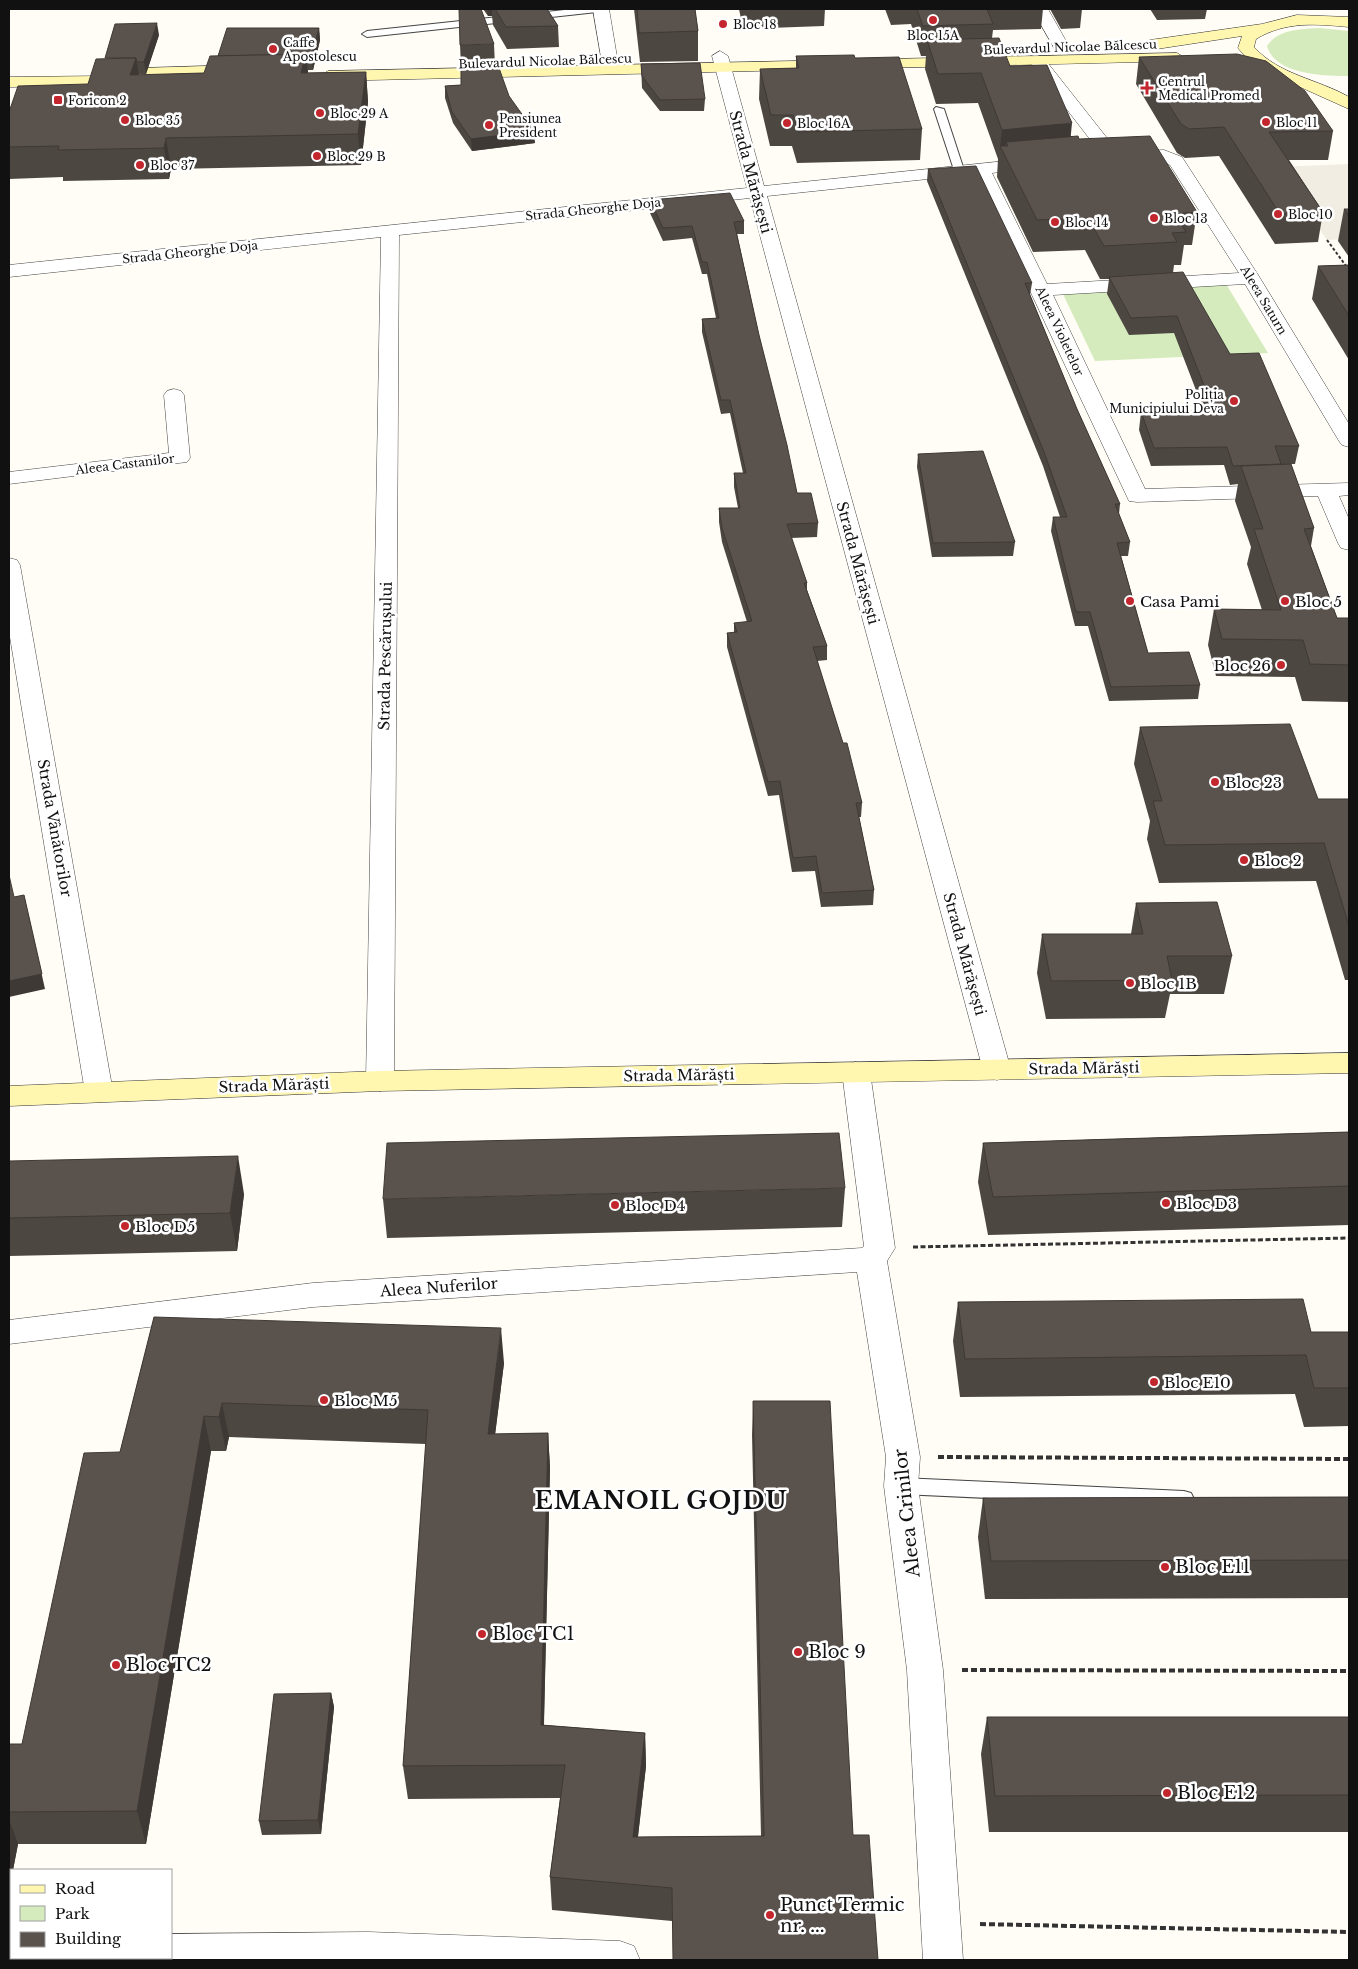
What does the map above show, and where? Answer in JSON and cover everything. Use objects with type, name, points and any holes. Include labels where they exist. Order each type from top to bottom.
[{"type":"main road","points":[[1331,9],[1349,22]]},
{"type":"main road","name":"Bulevardul Nicolae Bălcescu","points":[[314,72],[721,61],[1159,45],[1261,28],[1277,16],[1299,20],[1349,22]]},
{"type":"main road","points":[[1261,28],[1249,37],[1246,48],[1254,59],[1271,69]]},
{"type":"main road","name":"Bulevardul Nicolae Bălcescu","points":[[721,61],[1195,58]]},
{"type":"main road","points":[[1239,62],[1292,76],[1349,104]]},
{"type":"main road","points":[[9,81],[255,74]]},
{"type":"main road","points":[[1292,76],[1344,83]]},
{"type":"main road","name":"Strada Mărăști","points":[[9,1096],[380,1081],[1349,1063]]},
{"type":"street","points":[[601,9],[610,64]]},
{"type":"street","points":[[1040,9],[1062,48]]},
{"type":"street","points":[[1037,60],[1112,156]]},
{"type":"street","name":"Strada Mărășești","points":[[721,61],[997,1070]]},
{"type":"street","name":"Aleea Saturn","points":[[1112,156],[1164,155],[1176,160],[1251,278],[1349,440]]},
{"type":"street","points":[[1094,158],[1112,156]]},
{"type":"street","name":"Strada Gheorghe Doja","points":[[9,270],[1047,162]]},
{"type":"street","name":"Aleea Violetelor","points":[[981,168],[1041,290],[1137,496],[1326,490]]},
{"type":"street","name":"Strada Pescărușului","points":[[380,1081],[390,231]]},
{"type":"street","points":[[1041,290],[1251,278]]},
{"type":"street","name":"Aleea Castanilor","points":[[9,478],[180,458],[174,395]]},
{"type":"street","points":[[1349,490],[1326,490],[1349,543]]},
{"type":"street","name":"Strada Vânătorilor","points":[[9,565],[99,1092]]},
{"type":"street","name":"Aleea Crinilor","points":[[856,1072],[875,1253],[925,1670],[943,1960]]},
{"type":"street","name":"Aleea Nuferilor","points":[[9,1332],[313,1295],[875,1253]]},
{"type":"street","points":[[172,1953],[368,1951],[620,1960]]},
{"type":"lane","points":[[367,34],[597,9]]},
{"type":"lane","points":[[939,109],[959,170]]},
{"type":"lane","points":[[902,1472],[1200,1500]]},
{"type":"path","points":[[1327,240],[1349,270]]},
{"type":"path","points":[[875,1253],[1349,1238]]},
{"type":"path","points":[[902,1472],[1349,1459]]},
{"type":"path","points":[[925,1670],[1349,1671]]},
{"type":"path","points":[[940,1923],[1349,1932]]},
{"type":"green space","points":[[1320,28],[1349,31],[1349,76],[1314,74],[1290,68],[1272,56],[1267,46],[1277,36],[1284,33]]},
{"type":"green space","points":[[1226,284],[1268,353],[1095,361],[1062,292]]},
{"type":"shaded area","points":[[1349,164],[1349,239],[1327,240],[1277,167]]},
{"type":"building","points":[[459,9],[481,9],[494,44],[460,45]]},
{"type":"building","points":[[495,9],[547,9],[558,26],[506,27]]},
{"type":"building","points":[[637,9],[695,9],[698,31],[639,33]]},
{"type":"building","points":[[917,9],[987,9],[993,24],[923,26]]},
{"type":"building","points":[[157,23],[144,62],[137,62],[136,58],[105,58],[115,24]]},
{"type":"building","points":[[227,28],[319,28],[311,58],[307,58],[306,54],[218,56]]},
{"type":"building","points":[[999,38],[1010,66],[1047,65],[1072,123],[1002,130],[981,73],[938,74],[927,40]]},
{"type":"building","points":[[306,54],[301,73],[366,72],[358,134],[166,138],[164,148],[58,150],[59,146],[9,147],[9,112],[18,86],[88,84],[96,59],[136,58],[130,75],[204,73],[210,56]]},
{"type":"building","points":[[1237,54],[1266,61],[1305,91],[1333,131],[1269,132],[1323,212],[1280,214],[1224,127],[1189,129],[1181,124],[1139,57]]},
{"type":"building","points":[[854,55],[855,58],[899,57],[922,129],[798,132],[793,115],[771,115],[760,69],[799,68],[796,56]]},
{"type":"building","points":[[700,63],[705,99],[660,100],[642,76],[641,64]]},
{"type":"building","points":[[461,68],[499,68],[509,96],[534,131],[471,139],[452,112],[445,86],[461,85]]},
{"type":"building","points":[[1078,136],[1079,139],[1150,136],[1197,212],[1174,214],[1186,232],[1172,233],[1177,242],[1104,246],[1088,218],[1037,220],[1000,146],[1008,146],[1006,142]]},
{"type":"building","points":[[976,166],[1032,283],[1025,283],[1077,409],[1120,504],[1115,504],[1130,542],[1117,543],[1148,653],[1189,652],[1200,685],[1111,687],[1090,612],[1076,612],[1053,517],[1067,517],[1044,452],[928,169]]},
{"type":"building","points":[[730,193],[744,221],[734,222],[797,493],[811,493],[818,523],[787,524],[807,583],[804,583],[827,646],[813,647],[843,743],[847,743],[862,803],[856,803],[874,890],[822,893],[816,856],[793,858],[780,781],[768,782],[727,633],[737,632],[734,623],[752,621],[722,528],[719,508],[740,508],[734,473],[746,473],[730,400],[721,400],[702,319],[719,318],[707,262],[702,262],[692,226],[663,228],[650,200]]},
{"type":"building","points":[[1344,209],[1349,209],[1349,216]]},
{"type":"building","points":[[1349,265],[1349,316],[1318,266]]},
{"type":"building","points":[[1183,272],[1230,354],[1259,353],[1299,446],[1275,446],[1281,464],[1233,466],[1227,447],[1154,448],[1141,412],[1214,411],[1177,316],[1131,318],[1109,277]]},
{"type":"building","points":[[983,451],[1015,542],[933,543],[918,454]]},
{"type":"building","points":[[1291,464],[1314,528],[1304,529],[1337,618],[1349,618],[1349,665],[1310,664],[1303,640],[1222,639],[1214,609],[1281,610],[1254,529],[1263,529],[1241,466]]},
{"type":"building","points":[[1290,724],[1318,799],[1349,799],[1349,926],[1324,843],[1165,845],[1153,801],[1162,801],[1140,727]]},
{"type":"building","points":[[9,875],[14,897],[24,895],[42,974],[9,981]]},
{"type":"building","points":[[1217,902],[1232,956],[1167,956],[1172,980],[1051,981],[1042,934],[1143,934],[1136,903]]},
{"type":"building","points":[[1349,1132],[1349,1186],[993,1197],[983,1143]]},
{"type":"building","points":[[839,1133],[845,1188],[383,1199],[387,1143]]},
{"type":"building","points":[[238,1156],[230,1213],[9,1218],[9,1161]]},
{"type":"building","points":[[1303,1299],[1311,1332],[1349,1332],[1349,1388],[1314,1388],[1306,1355],[965,1359],[958,1302]]},
{"type":"building","points":[[154,1317],[501,1328],[488,1434],[548,1433],[541,1725],[645,1733],[633,1837],[764,1836],[753,1401],[830,1401],[853,1835],[869,1835],[878,1960],[673,1960],[672,1888],[550,1877],[565,1765],[403,1766],[428,1410],[222,1403],[219,1417],[204,1416],[137,1811],[9,1812],[9,1744],[22,1744],[84,1453],[120,1452]]},
{"type":"building","points":[[1349,1497],[1349,1560],[991,1561],[983,1498]]},
{"type":"building","points":[[331,1693],[318,1820],[259,1821],[274,1694]]},
{"type":"building","points":[[987,1717],[1349,1717],[1349,1795],[995,1796]]},
{"type":"place","name":"Bloc 15A","points":[[933,20]]},
{"type":"place","name":"Bloc 18","points":[[723,24]]},
{"type":"place","name":"Caffe Apostolescu","points":[[273,49]]},
{"type":"place","name":"Centrul Medical Promed","points":[[1147,88]]},
{"type":"place","name":"Foricon 2","points":[[58,100]]},
{"type":"place","name":"Bloc 29 A","points":[[320,113]]},
{"type":"place","name":"Bloc 35","points":[[125,120]]},
{"type":"place","name":"Bloc 11","points":[[1266,122]]},
{"type":"place","name":"Bloc 16A","points":[[787,123]]},
{"type":"place","name":"Pensiunea President","points":[[489,125]]},
{"type":"place","name":"Bloc 29 B","points":[[317,156]]},
{"type":"place","name":"Bloc 37","points":[[140,165]]},
{"type":"place","name":"Bloc 10","points":[[1278,214]]},
{"type":"place","name":"Bloc 13","points":[[1154,218]]},
{"type":"place","name":"Bloc 14","points":[[1055,222]]},
{"type":"place","name":"Poliția Municipiului Deva","points":[[1234,401]]},
{"type":"place","name":"Casa Pami","points":[[1130,601]]},
{"type":"place","name":"Bloc 5","points":[[1285,601]]},
{"type":"place","name":"Bloc 26","points":[[1281,665]]},
{"type":"place","name":"Bloc 23","points":[[1215,782]]},
{"type":"place","name":"Bloc 2","points":[[1244,860]]},
{"type":"place","name":"Bloc 1B","points":[[1130,983]]},
{"type":"place","name":"Bloc D3","points":[[1166,1203]]},
{"type":"place","name":"Bloc D4","points":[[615,1205]]},
{"type":"place","name":"Bloc D5","points":[[125,1226]]},
{"type":"place","name":"Bloc E10","points":[[1154,1382]]},
{"type":"place","name":"Bloc M5","points":[[324,1400]]},
{"type":"place","name":"Bloc E11","points":[[1165,1567]]},
{"type":"place","name":"Bloc TC1","points":[[482,1634]]},
{"type":"place","name":"Bloc 9","points":[[798,1652]]},
{"type":"place","name":"Bloc TC2","points":[[116,1665]]},
{"type":"place","name":"Bloc E12","points":[[1167,1793]]},
{"type":"place","name":"Punct Termic nr. ...","points":[[770,1915]]},
{"type":"district","name":"EMANOIL GOJDU","points":[[661,1500]]}]
